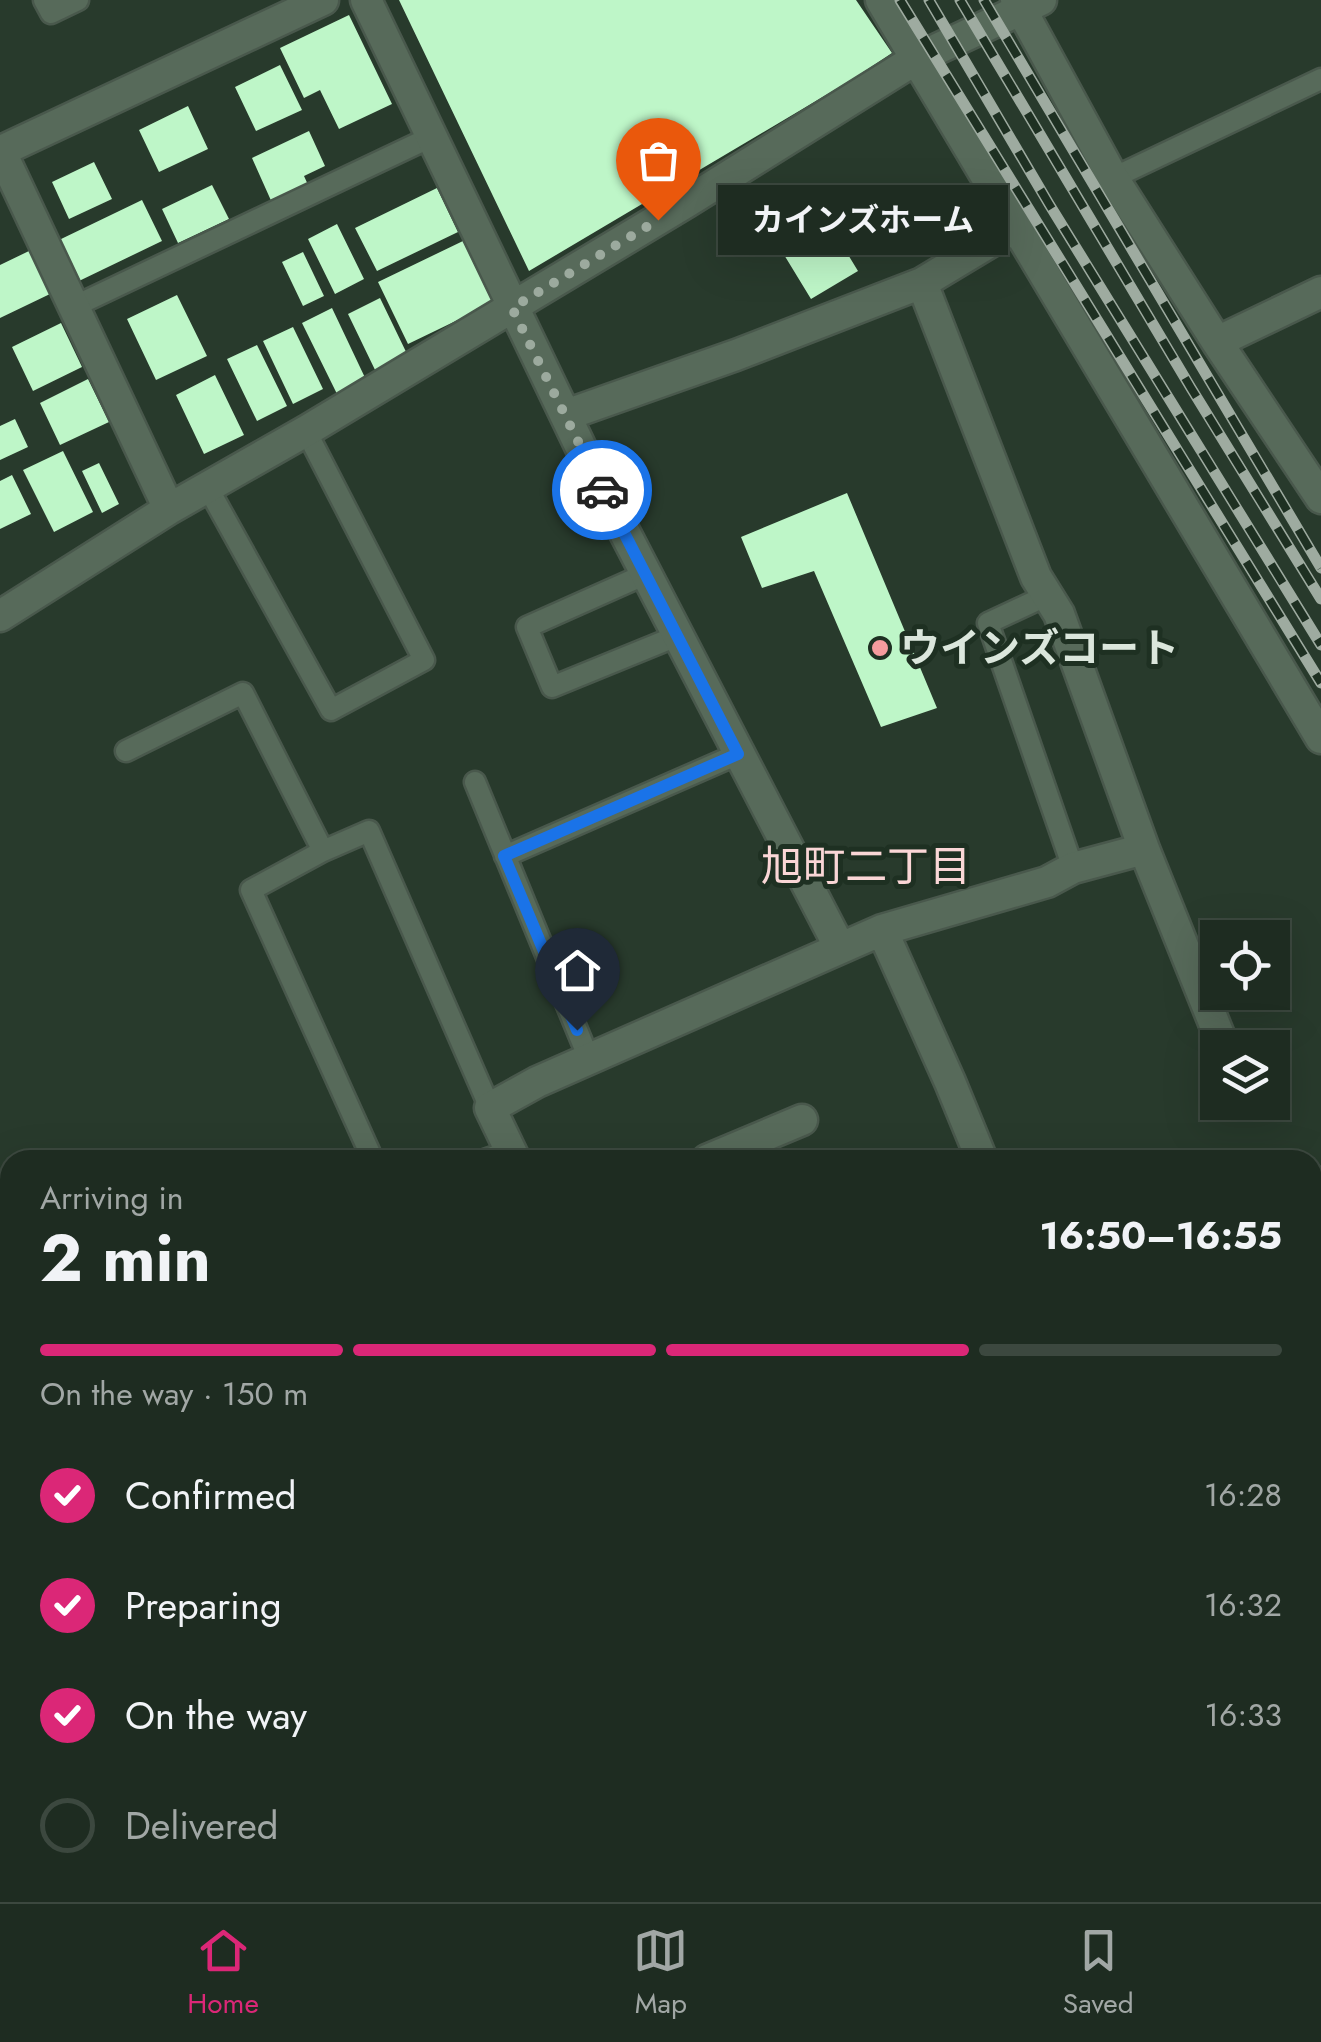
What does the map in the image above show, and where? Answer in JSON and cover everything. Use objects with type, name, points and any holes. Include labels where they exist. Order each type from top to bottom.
[{"type":"street","points":[[169,510],[0,151],[322,0]]},
{"type":"street","points":[[366,0],[512,308],[840,948]]},
{"type":"street","points":[[881,0],[1321,738]]},
{"type":"street","points":[[1,611],[512,308],[916,59],[1026,3],[1113,178],[1321,498]]},
{"type":"street","points":[[566,416],[922,283],[1015,227]]},
{"type":"street","points":[[922,283],[1036,578],[1059,614],[1144,849],[1218,1030]]},
{"type":"street","points":[[1217,342],[1321,292]]},
{"type":"street","points":[[501,1150],[490,1108],[537,1082],[882,930],[1144,849]]},
{"type":"street","points":[[882,930],[978,1150]]},
{"type":"street","points":[[731,1150],[802,1120]]},
{"type":"lane","points":[[44,0],[51,13],[78,0]]},
{"type":"lane","points":[[1113,178],[1321,79]]},
{"type":"lane","points":[[73,307],[431,137]]},
{"type":"lane","points":[[208,488],[331,710],[424,660],[306,431]]},
{"type":"lane","points":[[646,574],[527,627],[552,687],[677,636]]},
{"type":"lane","points":[[1048,595],[988,624],[1073,868]]},
{"type":"lane","points":[[126,752],[243,694],[323,851]]},
{"type":"lane","points":[[504,856],[738,754]]},
{"type":"lane","points":[[474,782],[589,1059]]},
{"type":"lane","points":[[369,1150],[251,890],[369,831],[490,1108]]},
{"type":"building","points":[[399,0],[856,0],[892,53],[529,271]]},
{"type":"building","points":[[349,15],[392,104],[339,129],[320,90],[304,98],[280,48]]},
{"type":"building","points":[[280,65],[302,110],[256,131],[235,87]]},
{"type":"building","points":[[188,106],[208,149],[159,172],[139,130]]},
{"type":"building","points":[[309,131],[325,166],[304,176],[309,187],[273,205],[252,158]]},
{"type":"building","points":[[94,162],[112,199],[69,219],[52,182]]},
{"type":"building","points":[[212,185],[229,219],[178,243],[162,209]]},
{"type":"building","points":[[437,188],[458,232],[377,271],[355,228]]},
{"type":"building","points":[[808,189],[858,271],[811,299],[761,217]]},
{"type":"building","points":[[142,200],[162,241],[79,281],[59,240]]},
{"type":"building","points":[[337,224],[364,279],[335,294],[308,239]]},
{"type":"building","points":[[463,241],[493,303],[408,344],[378,282]]},
{"type":"building","points":[[29,251],[50,294],[0,318],[0,265]]},
{"type":"building","points":[[303,252],[324,296],[303,306],[282,262]]},
{"type":"building","points":[[177,295],[207,356],[156,380],[127,319]]},
{"type":"building","points":[[380,298],[409,358],[377,374],[348,314]]},
{"type":"building","points":[[332,308],[368,384],[339,398],[302,323]]},
{"type":"building","points":[[61,323],[82,367],[33,391],[12,347]]},
{"type":"building","points":[[293,327],[323,389],[293,404],[263,341]]},
{"type":"building","points":[[257,345],[287,406],[257,421],[227,359]]},
{"type":"building","points":[[215,375],[244,435],[204,454],[176,395]]},
{"type":"building","points":[[88,379],[109,422],[60,445],[40,403]]},
{"type":"building","points":[[15,419],[28,447],[0,460],[0,426]]},
{"type":"building","points":[[63,451],[93,512],[54,532],[23,470]]},
{"type":"building","points":[[99,463],[119,504],[102,513],[82,471]]},
{"type":"building","points":[[12,475],[31,514],[0,529],[0,481]]},
{"type":"building","name":"ウインズコート","points":[[847,493],[937,708],[881,727],[814,571],[762,588],[741,537]]},
{"type":"railway","points":[[900,0],[1321,683]]},
{"type":"railway","points":[[929,0],[1049,204],[1321,645]]},
{"type":"railway","points":[[960,0],[1321,599]]},
{"type":"railway","points":[[984,0],[1321,568]]},
{"type":"way so far","points":[[602,490],[512,308],[658,220]]},
{"type":"place","name":"カインズホーム","points":[[658,220]]},
{"type":"place","name":"ウインズコート","points":[[880,648]]},
{"type":"district","name":"旭町二丁目","points":[[866,866]]},
{"type":"route","points":[[577,1030],[504,856],[738,754],[602,490]]}]
